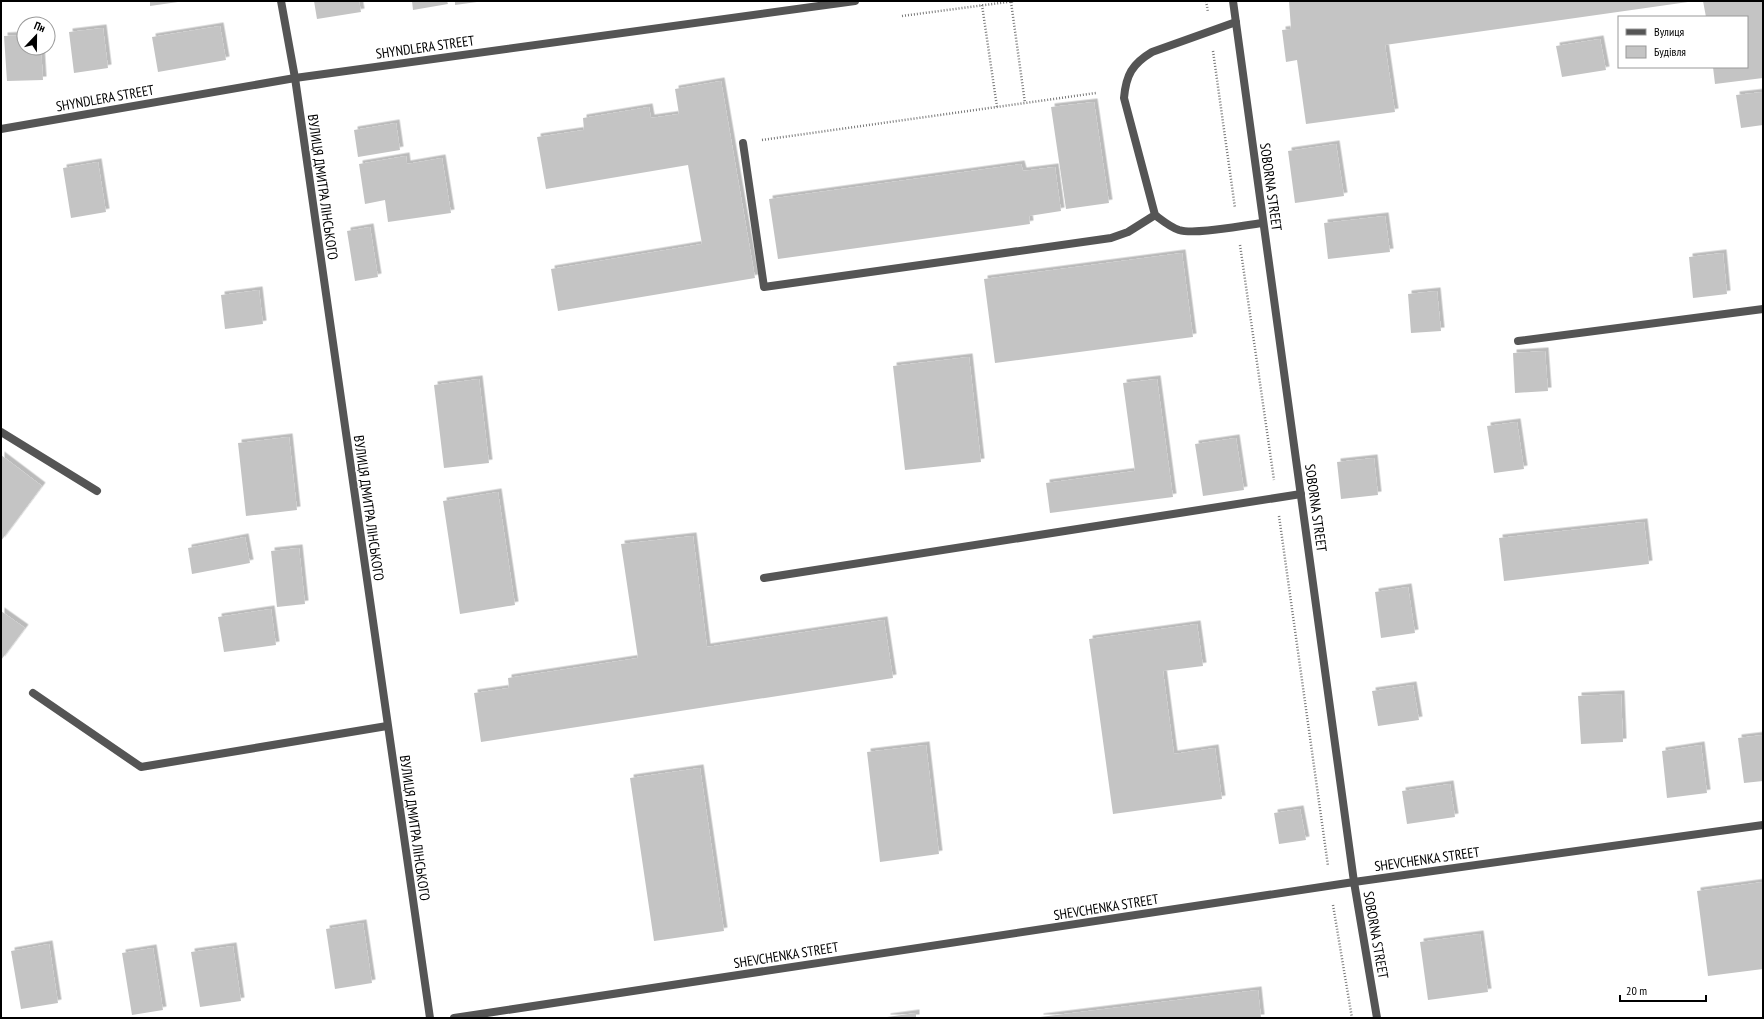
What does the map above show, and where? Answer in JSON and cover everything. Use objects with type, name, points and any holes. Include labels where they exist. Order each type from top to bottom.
[{"type":"street","name":"ВУЛИЦЯ ДМИТРА ЛІНСЬКОГО","points":[[281,1],[295,78],[430,1018]]},
{"type":"street","name":"SHYNDLERA STREET","points":[[1,129],[295,78],[854,1]]},
{"type":"street","name":"SOBORNA STREET","points":[[1233,1],[1354,882],[1377,1018]]},
{"type":"street","points":[[1236,22],[1152,52],[1140,60],[1131,71],[1125,84],[1124,98],[1155,215],[1166,224],[1180,230],[1194,231],[1263,223]]},
{"type":"street","points":[[743,142],[764,287],[1111,238],[1128,232],[1155,215]]},
{"type":"street","points":[[1518,341],[1763,309]]},
{"type":"street","points":[[1,432],[97,491]]},
{"type":"street","points":[[764,578],[1301,494]]},
{"type":"street","points":[[33,693],[141,768],[387,726]]},
{"type":"street","name":"SHEVCHENKA STREET","points":[[454,1018],[1354,882],[1763,825]]},
{"type":"path","points":[[902,16],[1016,1]]},
{"type":"path","points":[[1011,2],[1025,103]]},
{"type":"path","points":[[982,5],[997,107]]},
{"type":"path","points":[[743,142],[1096,93]]},
{"type":"building","points":[[150,1],[178,1],[178,2],[150,6]]},
{"type":"building","points":[[314,1],[359,1],[361,12],[317,19]]},
{"type":"building","points":[[412,1],[447,1],[448,4],[413,10]]},
{"type":"building","points":[[455,1],[477,1],[477,2],[455,5]]},
{"type":"building","points":[[1289,1],[1688,2],[1385,45],[1395,112],[1306,124],[1297,60],[1286,62],[1282,30],[1291,29]]},
{"type":"building","points":[[1703,1],[1763,1],[1763,78],[1715,84],[1713,68],[1748,68],[1748,16],[1706,16]]},
{"type":"building","points":[[220,26],[226,60],[158,72],[152,37]]},
{"type":"building","points":[[103,28],[108,68],[74,73],[69,32]]},
{"type":"building","points":[[16,35],[16,56],[42,56],[43,80],[7,81],[4,36]]},
{"type":"building","points":[[1600,39],[1606,70],[1562,77],[1556,46]]},
{"type":"building","points":[[721,81],[755,278],[558,311],[551,269],[702,244],[688,165],[546,189],[537,137],[584,130],[583,118],[649,107],[651,118],[679,114],[675,89]]},
{"type":"building","points":[[1763,92],[1763,125],[1741,128],[1736,95]]},
{"type":"building","points":[[1094,102],[1109,203],[1066,209],[1051,107]]},
{"type":"building","points":[[396,123],[400,150],[358,157],[354,130]]},
{"type":"building","points":[[1336,144],[1344,196],[1295,203],[1288,151]]},
{"type":"building","points":[[406,156],[407,164],[442,158],[451,213],[388,222],[385,200],[365,204],[359,164]]},
{"type":"building","points":[[98,162],[106,212],[71,218],[63,168]]},
{"type":"building","points":[[1021,164],[1023,171],[1055,167],[1061,211],[1029,216],[1030,224],[778,259],[769,199]]},
{"type":"building","points":[[1385,216],[1390,252],[1328,259],[1324,223]]},
{"type":"building","points":[[370,227],[378,277],[355,281],[347,231]]},
{"type":"building","points":[[1182,253],[1193,337],[995,363],[984,279]]},
{"type":"building","points":[[1723,253],[1727,294],[1693,298],[1689,257]]},
{"type":"building","points":[[259,290],[263,324],[225,329],[221,295]]},
{"type":"building","points":[[1437,291],[1441,331],[1411,333],[1408,294]]},
{"type":"building","points":[[1545,351],[1548,391],[1515,393],[1513,353]]},
{"type":"building","points":[[969,357],[981,462],[905,470],[893,366]]},
{"type":"building","points":[[479,379],[489,463],[444,468],[434,385]]},
{"type":"building","points":[[1157,379],[1173,497],[1050,513],[1046,483],[1135,471],[1123,383]]},
{"type":"building","points":[[1517,422],[1524,469],[1494,473],[1487,426]]},
{"type":"building","points":[[289,437],[297,510],[246,516],[238,443]]},
{"type":"building","points":[[1236,438],[1244,490],[1203,496],[1195,444]]},
{"type":"building","points":[[1,455],[42,486],[1,541]]},
{"type":"building","points":[[1374,458],[1378,495],[1341,499],[1337,462]]},
{"type":"building","points":[[498,492],[515,605],[460,614],[443,501]]},
{"type":"building","points":[[1644,522],[1649,564],[1504,581],[1499,538]]},
{"type":"building","points":[[693,536],[707,647],[884,620],[893,678],[481,742],[474,693],[509,688],[508,678],[638,658],[621,544]]},
{"type":"building","points":[[245,537],[250,563],[192,574],[188,548]]},
{"type":"building","points":[[299,548],[305,604],[277,607],[271,551]]},
{"type":"building","points":[[1408,587],[1415,633],[1381,638],[1375,592]]},
{"type":"building","points":[[271,609],[276,645],[224,652],[218,617]]},
{"type":"building","points":[[1,611],[25,628],[1,660]]},
{"type":"building","points":[[1197,624],[1203,666],[1163,671],[1174,754],[1215,748],[1222,799],[1113,814],[1089,639]]},
{"type":"building","points":[[1413,685],[1419,720],[1378,726],[1372,691]]},
{"type":"building","points":[[1621,694],[1623,742],[1581,744],[1578,696]]},
{"type":"building","points":[[1763,735],[1763,781],[1744,783],[1738,738]]},
{"type":"building","points":[[926,745],[939,854],[880,862],[867,752]]},
{"type":"building","points":[[1701,745],[1707,793],[1667,798],[1662,751]]},
{"type":"building","points":[[700,768],[724,931],[654,941],[630,778]]},
{"type":"building","points":[[1450,784],[1455,817],[1407,824],[1402,791]]},
{"type":"building","points":[[1300,809],[1306,840],[1279,844],[1274,813]]},
{"type":"building","points":[[1763,882],[1763,969],[1708,976],[1697,891]]},
{"type":"building","points":[[363,923],[372,983],[335,989],[326,929]]},
{"type":"building","points":[[1480,934],[1488,992],[1428,1000],[1420,942]]},
{"type":"building","points":[[49,944],[58,1003],[21,1009],[11,951]]},
{"type":"building","points":[[233,946],[241,1001],[200,1007],[191,952]]},
{"type":"building","points":[[153,948],[163,1010],[132,1015],[122,953]]},
{"type":"building","points":[[1258,990],[1261,1018],[1040,1018],[1040,1017]]},
{"type":"building","points":[[916,1013],[916,1018],[887,1018],[887,1017]]}]
